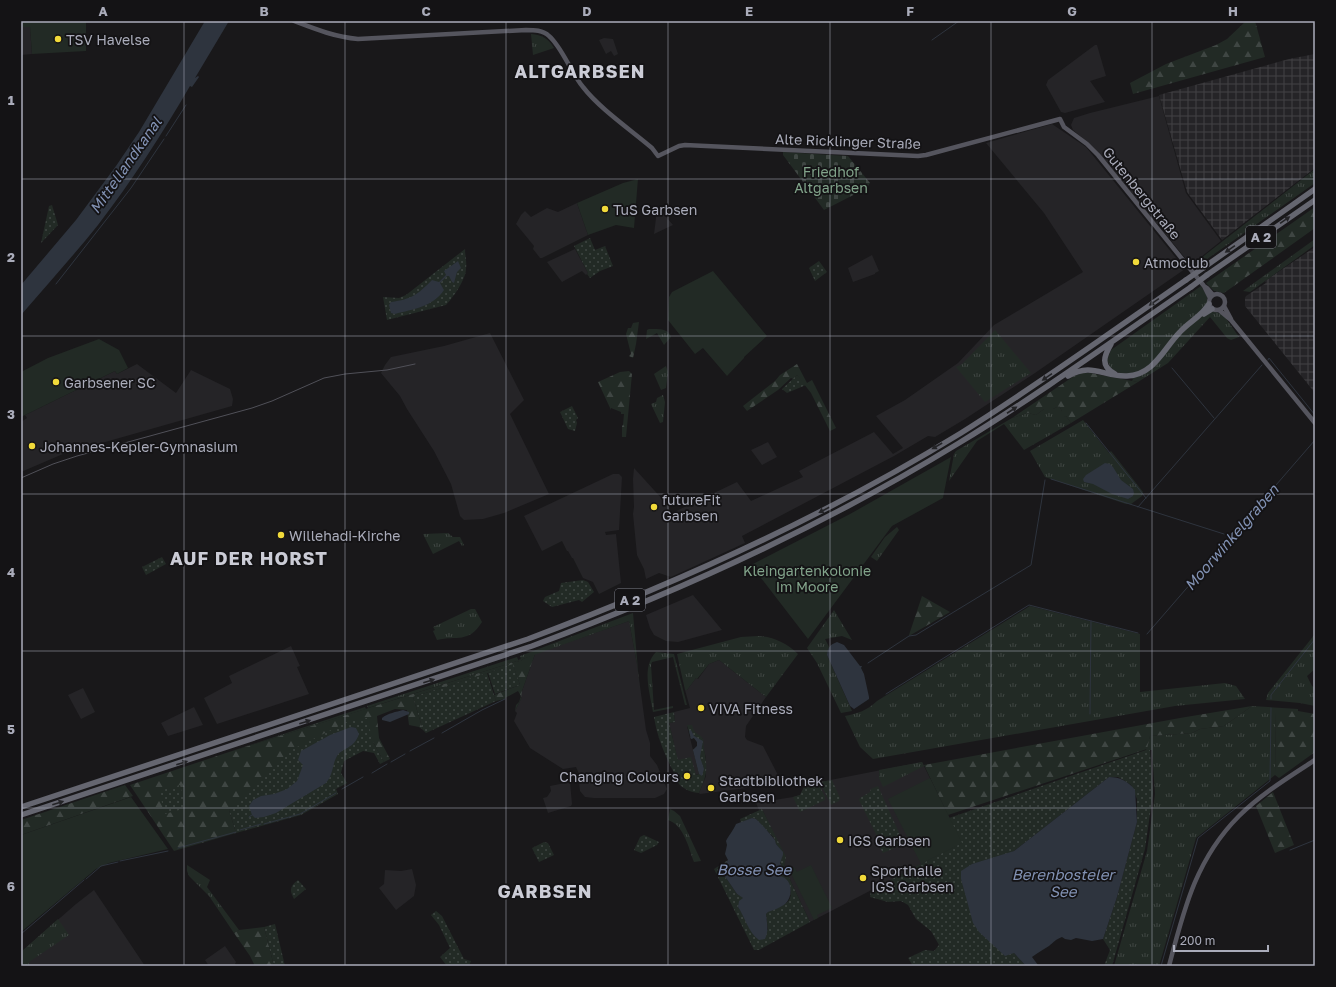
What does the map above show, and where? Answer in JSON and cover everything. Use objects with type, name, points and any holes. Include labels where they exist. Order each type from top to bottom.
[{"type":"highway","name":"A 2","points":[[21,807],[528,639],[607,609],[713,564],[816,514],[874,483],[955,436],[1030,388],[1186,280],[1315,188]]},
{"type":"highway","name":"A 2","points":[[21,815],[532,646],[598,622],[656,598],[756,553],[878,490],[959,443],[1043,390],[1315,200]]},
{"type":"highway","points":[[1043,390],[1073,373],[1084,370],[1123,376],[1134,375],[1146,370],[1174,338],[1197,318],[1211,301]]},
{"type":"highway","points":[[1113,341],[1105,354],[1106,365],[1109,370],[1123,376]]},
{"type":"main road","name":"Alte Ricklinger Straße","points":[[294,21],[329,34],[345,38],[358,39],[526,30],[543,32],[554,41],[577,79],[596,102],[652,148],[658,156],[679,146],[685,145],[918,156],[1060,118]]},
{"type":"main road","name":"Gutenbergstraße","points":[[1060,118],[1064,127],[1087,144],[1098,155],[1204,286],[1211,301],[1218,294],[1225,300],[1224,306]]},
{"type":"main road","points":[[1211,301],[1231,320],[1315,423]]},
{"type":"main road","points":[[1219,310],[1224,306],[1231,320]]},
{"type":"main road","points":[[1169,966],[1188,900],[1197,875],[1213,846],[1226,830],[1250,806],[1279,784],[1315,760]]},
{"type":"shaded area","points":[[21,27],[30,27],[32,54],[21,55]]},
{"type":"shaded area","points":[[604,38],[613,39],[618,54],[614,56],[611,51],[606,54],[599,40]]},
{"type":"shaded area","points":[[1097,45],[1106,76],[1090,81],[1105,102],[1065,113],[1061,112],[1046,85],[1048,80]]},
{"type":"shaded area","points":[[1315,54],[1315,168],[1222,240],[1187,192],[1159,95],[1289,59]]},
{"type":"shaded area","points":[[1159,96],[1186,193],[1221,241],[1191,265],[1094,148],[1073,130],[1071,125],[1074,118]]},
{"type":"shaded area","points":[[1052,124],[1086,147],[1185,269],[1035,373],[935,437],[928,436],[894,456],[742,536],[745,543],[671,577],[659,573],[646,579],[644,569],[637,555],[633,514],[634,468],[664,501],[672,513],[737,482],[751,501],[803,477],[799,471],[874,432],[893,454],[903,448],[876,416],[905,400],[958,363],[994,325],[1083,272],[1044,213],[986,143]]},
{"type":"shaded area","points":[[577,203],[588,235],[540,258],[533,249],[534,246],[516,224],[521,215],[525,211],[531,217],[547,208],[558,212]]},
{"type":"shaded area","points":[[657,210],[661,211],[673,225],[654,234]]},
{"type":"shaded area","points":[[1315,247],[1315,393],[1245,306],[1245,298],[1266,283],[1265,281]]},
{"type":"shaded area","points":[[575,249],[588,273],[586,275],[582,271],[562,282],[547,262]]},
{"type":"shaded area","points":[[872,255],[879,271],[875,274],[853,282],[848,268]]},
{"type":"shaded area","points":[[490,333],[524,400],[510,414],[549,494],[504,513],[483,519],[464,520],[460,516],[451,484],[434,451],[400,396],[381,373],[391,357],[444,346]]},
{"type":"shaded area","points":[[137,364],[176,393],[191,370],[230,389],[233,399],[232,406],[63,454],[21,472],[21,422],[27,418],[25,415],[115,371],[117,374]]},
{"type":"shaded area","points":[[768,442],[777,457],[762,465],[751,450]]},
{"type":"shaded area","points":[[613,474],[619,474],[622,477],[619,530],[605,532],[606,535],[616,534],[621,583],[599,594],[593,582],[583,578],[562,541],[542,551],[524,516]]},
{"type":"shaded area","points":[[693,595],[722,630],[678,642],[666,641],[654,635],[646,615]]},
{"type":"shaded area","points":[[629,621],[637,664],[646,730],[650,743],[650,756],[657,765],[667,789],[664,794],[655,798],[585,797],[580,791],[580,776],[576,767],[563,769],[530,748],[514,721],[517,713],[515,711],[521,699],[522,691],[535,654]]},
{"type":"shaded area","points":[[291,646],[300,666],[297,667],[309,694],[217,724],[204,698],[232,683],[229,676]]},
{"type":"shaded area","points":[[719,660],[766,697],[746,726],[745,737],[747,740],[763,746],[779,777],[780,782],[700,794],[699,793],[706,776],[706,758],[703,747],[703,739],[687,726],[699,774],[695,775],[678,761],[669,723],[675,722],[674,712],[690,708],[685,690],[687,690],[696,678],[698,679],[709,664]]},
{"type":"shaded area","points":[[83,688],[95,712],[81,719],[68,695]]},
{"type":"shaded area","points":[[194,707],[203,725],[168,736],[161,723]]},
{"type":"shaded area","points":[[922,762],[962,843],[810,922],[784,867],[785,857],[762,809],[759,810],[756,803],[800,795],[805,785]]},
{"type":"shaded area","points":[[570,782],[571,806],[548,813],[543,798],[547,797],[551,791],[550,786]]},
{"type":"shaded area","points":[[412,869],[416,885],[414,896],[396,910],[379,888],[384,884],[385,870],[401,871]]},
{"type":"shaded area","points":[[94,890],[145,966],[21,966],[21,952]]},
{"type":"shaded area","points":[[225,946],[236,962],[235,964],[238,966],[209,966],[205,960]]},
{"type":"green space","name":"TSV Havelse","points":[[21,21],[86,21],[86,51],[32,54],[30,27],[21,27]]},
{"type":"green space","points":[[1246,21],[1255,21],[1265,57],[1133,94],[1130,83],[1166,64],[1216,45],[1227,39]]},
{"type":"green space","points":[[531,34],[544,38],[554,48],[533,55]]},
{"type":"green space","name":"Friedhof Altgarbsen","points":[[783,152],[848,156],[870,183],[867,188],[824,210],[783,155]]},
{"type":"green space","points":[[1315,169],[1315,183],[1193,269],[1191,266]]},
{"type":"green space","name":"TuS Garbsen","points":[[638,179],[634,228],[616,225],[588,235],[577,203],[623,183]]},
{"type":"green space","points":[[52,205],[58,225],[41,243],[49,206]]},
{"type":"green space","points":[[1315,207],[1315,228],[1224,293],[1214,291],[1206,283]]},
{"type":"green space","points":[[590,238],[595,250],[605,246],[613,266],[600,271],[590,278],[574,246]]},
{"type":"green space","points":[[1315,239],[1315,245],[1250,292],[1243,291]]},
{"type":"green space","points":[[465,249],[466,266],[464,278],[446,305],[387,320],[383,297],[399,298],[406,295]]},
{"type":"green space","points":[[819,261],[827,272],[815,281],[809,268]]},
{"type":"green space","points":[[713,271],[767,336],[744,357],[727,376],[703,348],[695,354],[668,320],[669,297],[672,292]]},
{"type":"green space","points":[[1201,286],[1207,296],[1207,305],[1212,311],[1225,317],[1239,337],[1231,340],[1227,338],[1210,317],[1168,363],[1138,382],[1132,381],[1133,379],[1111,369],[1107,360],[1111,350]]},
{"type":"green space","points":[[639,322],[633,358],[629,356],[631,354],[626,334],[628,328],[631,328],[633,323]]},
{"type":"green space","points":[[659,329],[668,332],[671,337],[664,345],[657,333],[646,339],[647,330]]},
{"type":"green space","points":[[995,330],[1031,373],[985,402],[956,367],[962,364]]},
{"type":"green space","name":"Garbsener SC","points":[[99,339],[119,350],[128,368],[117,374],[115,371],[21,417],[21,372],[48,358]]},
{"type":"green space","points":[[797,364],[807,383],[812,380],[836,428],[830,431],[811,393],[797,375],[747,411],[743,406],[775,381],[780,375]]},
{"type":"green space","points":[[666,366],[668,372],[666,388],[661,390],[654,374]]},
{"type":"green space","points":[[629,371],[632,374],[626,437],[622,437],[624,414],[621,414],[621,412],[611,408],[611,410],[598,382],[620,372]]},
{"type":"green space","points":[[1082,373],[1090,373],[1138,382],[1071,423],[1066,416],[1060,419],[1057,414],[1062,411],[1059,406],[1053,409],[1044,409],[1036,415],[1028,413],[1012,418],[1074,376]]},
{"type":"green space","points":[[797,375],[806,385],[787,393],[782,389]]},
{"type":"green space","points":[[663,395],[665,402],[663,422],[660,423],[651,404],[656,402],[657,398]]},
{"type":"green space","points":[[572,406],[578,418],[576,420],[577,423],[575,431],[568,429],[560,412]]},
{"type":"green space","points":[[1059,406],[1062,411],[1060,418],[1066,416],[1071,423],[1024,450],[1004,424],[977,441],[949,481],[954,454],[956,451],[1012,418],[1028,413],[1036,415],[1044,409],[1053,409]]},
{"type":"green space","points":[[1083,420],[1109,453],[1111,451],[1143,492],[1142,496],[1131,504],[1126,504],[1045,477],[1030,451]]},
{"type":"green space","name":"Kleingartenkolonie Im Moore","points":[[951,457],[943,498],[892,526],[808,639],[751,565],[850,514]]},
{"type":"green space","points":[[897,527],[899,530],[877,561],[871,557],[885,537]]},
{"type":"green space","points":[[448,533],[453,537],[460,537],[464,545],[462,546],[459,541],[433,554],[423,534]]},
{"type":"green space","points":[[162,557],[166,564],[146,575],[142,567]]},
{"type":"green space","points":[[583,580],[588,582],[594,592],[582,602],[579,600],[552,607],[543,601],[545,597],[559,591],[561,583]]},
{"type":"green space","points":[[922,596],[950,612],[909,636],[909,635]]},
{"type":"green space","points":[[1030,606],[1140,634],[1140,692],[1225,683],[1236,686],[1245,699],[1175,706],[873,759],[860,747],[845,716],[858,713],[866,709]]},
{"type":"green space","points":[[471,609],[475,609],[482,622],[477,629],[467,636],[437,640],[433,627]]},
{"type":"green space","points":[[834,610],[852,640],[842,636],[825,639],[829,647],[827,655],[852,711],[841,713],[817,663],[807,648]]},
{"type":"green space","points":[[633,613],[640,693],[637,664],[629,621],[521,661],[520,656]]},
{"type":"green space","points":[[1315,634],[1315,669],[1307,676],[1312,686],[1315,688],[1315,706],[1266,700],[1268,693]]},
{"type":"green space","points":[[758,636],[780,641],[798,654],[766,697],[719,660],[709,664],[687,690],[685,690],[677,654],[741,637]]},
{"type":"green space","points":[[656,652],[674,654],[687,705],[685,705],[673,657],[652,662],[654,710],[673,706],[673,708],[653,712],[648,673],[651,658]]},
{"type":"green space","points":[[535,654],[522,691],[521,699],[515,711],[516,705],[521,696],[518,691],[505,699],[496,701],[494,695],[520,685],[513,665],[413,697],[423,730],[419,727],[409,725],[407,710],[395,709],[377,716],[379,738],[390,759],[384,762],[373,742],[229,810],[236,833],[174,851],[130,785],[226,753],[517,661],[519,662],[518,660],[521,659],[521,661]]},
{"type":"green space","points":[[517,657],[519,662],[517,661],[368,708],[367,706]]},
{"type":"green space","points":[[513,664],[520,685],[495,694],[488,673]]},
{"type":"green space","points":[[487,673],[496,701],[426,733],[423,730],[413,697]]},
{"type":"green space","points":[[1252,706],[1298,709],[1298,711],[1276,711],[1275,775],[1196,838],[1159,966],[1114,966],[1147,851],[1155,794],[1152,750],[1146,750],[1150,736],[1192,733],[1200,729],[1224,726]]},
{"type":"green space","points":[[1252,706],[1224,726],[1200,729],[1192,733],[1150,736],[1147,749],[948,815],[924,765],[1180,718]]},
{"type":"green space","points":[[365,707],[366,709],[226,753]]},
{"type":"green space","points":[[1276,710],[1298,711],[1315,714],[1315,752],[1279,778],[1275,775]]},
{"type":"green space","points":[[674,712],[675,722],[669,723],[678,760],[691,757],[696,775],[699,774],[693,750],[697,746],[697,742],[694,738],[691,739],[687,725],[692,725],[696,733],[703,739],[706,772],[699,793],[683,788],[679,784],[665,755],[659,737],[654,717]]},
{"type":"green space","points":[[367,718],[373,742],[384,762],[380,764],[374,753],[363,751],[344,761],[341,773],[347,783],[336,789],[338,794],[301,815],[236,833],[229,810],[293,749],[349,721]]},
{"type":"green space","points":[[1146,750],[1150,750],[1153,793],[1145,849],[1112,966],[1104,966],[1110,950],[1103,939],[1117,897],[1137,822],[1137,799],[1131,785],[1118,777],[1109,777],[1014,851],[1007,854],[1014,953],[1026,966],[913,966],[908,958],[925,950],[934,951],[939,945],[931,931],[916,919],[908,905],[901,901],[888,902],[870,897],[871,890],[961,843],[949,818]]},
{"type":"green space","points":[[922,762],[924,766],[883,787],[879,778],[879,770]]},
{"type":"green space","points":[[930,778],[962,843],[921,864],[888,799]]},
{"type":"green space","points":[[832,780],[840,798],[839,801],[831,805],[820,782]]},
{"type":"green space","points":[[818,782],[825,800],[800,812],[793,797],[800,795],[805,785]]},
{"type":"green space","points":[[125,785],[133,796],[21,835],[21,820]]},
{"type":"green space","points":[[180,785],[186,808],[165,814],[159,791]]},
{"type":"green space","points":[[878,786],[904,844],[883,853],[876,841],[877,836],[859,800],[870,792],[871,789]]},
{"type":"green space","points":[[1273,792],[1294,845],[1275,853],[1256,806]]},
{"type":"green space","points":[[131,797],[168,849],[109,863],[96,869],[21,932],[21,835]]},
{"type":"green space","points":[[670,809],[680,816],[701,861],[694,862],[682,832],[674,823],[668,820]]},
{"type":"green space","points":[[762,809],[786,857],[784,867],[810,922],[759,950],[754,950],[714,869],[728,860],[722,872],[737,894],[744,898],[738,907],[742,913],[768,930],[766,914],[787,903],[791,894],[789,884],[780,876],[784,871],[780,862],[781,850],[776,844],[774,838],[756,819],[752,818],[741,823],[740,819]]},
{"type":"green space","points":[[644,835],[659,842],[657,845],[641,853],[634,850],[640,837]]},
{"type":"green space","points":[[544,842],[548,843],[554,855],[539,862],[532,848]]},
{"type":"green space","points":[[187,865],[210,880],[207,887],[239,930],[234,933],[209,896],[189,876]]},
{"type":"green space","points":[[811,865],[832,908],[817,915],[818,918],[814,920],[789,869],[794,867],[797,872]]},
{"type":"green space","points":[[298,880],[306,889],[294,899],[291,893],[291,888]]},
{"type":"green space","points":[[436,911],[442,916],[464,959],[471,961],[469,966],[447,966],[440,957],[450,948],[439,925],[431,915]]},
{"type":"green space","points":[[58,919],[69,935],[29,962],[29,966],[21,966],[21,952]]},
{"type":"green space","points":[[275,924],[285,966],[274,966],[264,927]]},
{"type":"green space","points":[[264,927],[274,966],[255,966],[234,933],[239,930]]},
{"type":"water","name":"Mittellandkanal","points":[[205,21],[229,21],[195,78],[198,76],[199,77],[192,87],[190,86],[169,122],[111,208],[79,248],[21,315],[21,285],[76,220],[116,166],[139,132]]},
{"type":"water","points":[[458,261],[461,268],[457,272],[454,283],[449,276],[447,276],[440,283],[444,290],[434,300],[416,309],[395,314],[391,313],[389,305],[391,302],[414,296],[432,280],[439,282],[446,275],[444,271]]},
{"type":"water","points":[[1105,463],[1110,464],[1121,480],[1133,489],[1133,496],[1128,499],[1112,494],[1093,484],[1084,482],[1083,479],[1086,475]]},
{"type":"water","points":[[837,642],[844,645],[860,666],[862,666],[861,668],[864,674],[869,699],[854,709],[850,706],[827,655],[829,647]]},
{"type":"water","points":[[403,710],[409,712],[409,714],[390,722],[382,720],[382,718],[387,715]]},
{"type":"water","points":[[351,727],[356,728],[359,734],[357,739],[354,743],[339,753],[326,783],[276,813],[255,818],[252,815],[249,806],[253,800],[261,796],[274,794],[287,789],[297,781],[303,765],[298,760],[301,751],[330,735]]},
{"type":"water","points":[[691,730],[694,736],[703,741],[700,757],[704,769],[702,776],[699,774],[693,750],[697,746],[697,742],[694,738],[691,739],[689,731]]},
{"type":"water","name":"Berenbosteler See","points":[[1109,777],[1124,780],[1135,790],[1137,822],[1117,897],[1103,939],[1092,941],[1076,938],[1071,940],[1062,937],[1032,957],[1038,965],[1037,966],[1026,966],[1014,953],[1005,956],[979,932],[973,923],[961,879],[961,871],[972,864],[1014,851]]},
{"type":"water","name":"Bosse See","points":[[752,818],[756,819],[764,827],[783,852],[780,863],[783,871],[780,876],[785,878],[791,890],[788,901],[785,904],[766,914],[767,933],[765,939],[759,940],[749,929],[738,907],[739,901],[743,898],[737,894],[722,872],[728,860],[725,854],[727,839],[736,824]]},
{"type":"waterway","points":[[932,40],[959,21]]},
{"type":"waterway","name":"Mittellandkanal","points":[[166,136],[186,105]]},
{"type":"waterway","name":"Mittellandkanal","points":[[56,284],[131,188],[164,139]]},
{"type":"waterway","points":[[1268,360],[1269,358],[1315,415]]},
{"type":"waterway","points":[[1138,507],[1262,365]]},
{"type":"waterway","points":[[1172,368],[1214,418]]},
{"type":"waterway","points":[[1086,423],[1146,498]]},
{"type":"waterway","name":"Moorwinkelgraben","points":[[1147,634],[1315,440]]},
{"type":"waterway","points":[[1051,479],[1224,534]]},
{"type":"waterway","points":[[868,663],[909,636],[916,635],[1031,565],[1045,480]]},
{"type":"waterway","points":[[886,694],[1029,605],[1138,633]]},
{"type":"waterway","points":[[1090,714],[1091,621]]},
{"type":"waterway","points":[[1271,699],[1271,695],[1315,639]]},
{"type":"waterway","points":[[442,733],[482,710],[505,699]]},
{"type":"waterway","points":[[1161,966],[1198,838],[1270,781],[1271,708]]},
{"type":"waterway","points":[[410,751],[434,738]]},
{"type":"waterway","points":[[391,762],[405,754]]},
{"type":"waterway","points":[[372,773],[387,764]]},
{"type":"waterway","points":[[342,789],[363,777]]},
{"type":"waterway","points":[[264,824],[300,814],[336,793]]},
{"type":"waterway","points":[[240,830],[261,824]]},
{"type":"waterway","points":[[178,848],[236,832]]},
{"type":"waterway","points":[[1290,850],[1315,840]]},
{"type":"waterway","points":[[120,861],[168,851]]},
{"type":"waterway","points":[[86,879],[101,866],[118,862]]},
{"type":"waterway","points":[[21,934],[84,880]]},
{"type":"tram line","points":[[21,478],[53,464],[77,456],[252,408],[272,401],[324,378],[345,374],[387,370],[415,364]]},
{"type":"place","name":"TSV Havelse","points":[[58,39]]},
{"type":"place","name":"TuS Garbsen","points":[[605,209]]},
{"type":"place","name":"Atmoclub","points":[[1136,262]]},
{"type":"place","name":"Garbsener SC","points":[[56,382]]},
{"type":"place","name":"Johannes-Kepler-Gymnasium","points":[[32,446]]},
{"type":"place","name":"futureFit Garbsen","points":[[654,507]]},
{"type":"place","name":"Willehadi-Kirche","points":[[281,535]]},
{"type":"place","name":"VIVA Fitness","points":[[701,708]]},
{"type":"place","name":"Changing Colours","points":[[687,776]]},
{"type":"place","name":"Stadtbibliothek Garbsen","points":[[711,788]]},
{"type":"place","name":"IGS Garbsen","points":[[840,840]]},
{"type":"place","name":"Sporthalle IGS Garbsen","points":[[863,878]]},
{"type":"district","name":"ALTGARBSEN","points":[[580,71]]},
{"type":"district","name":"AUF DER HORST","points":[[249,558]]},
{"type":"district","name":"GARBSEN","points":[[545,891]]}]
